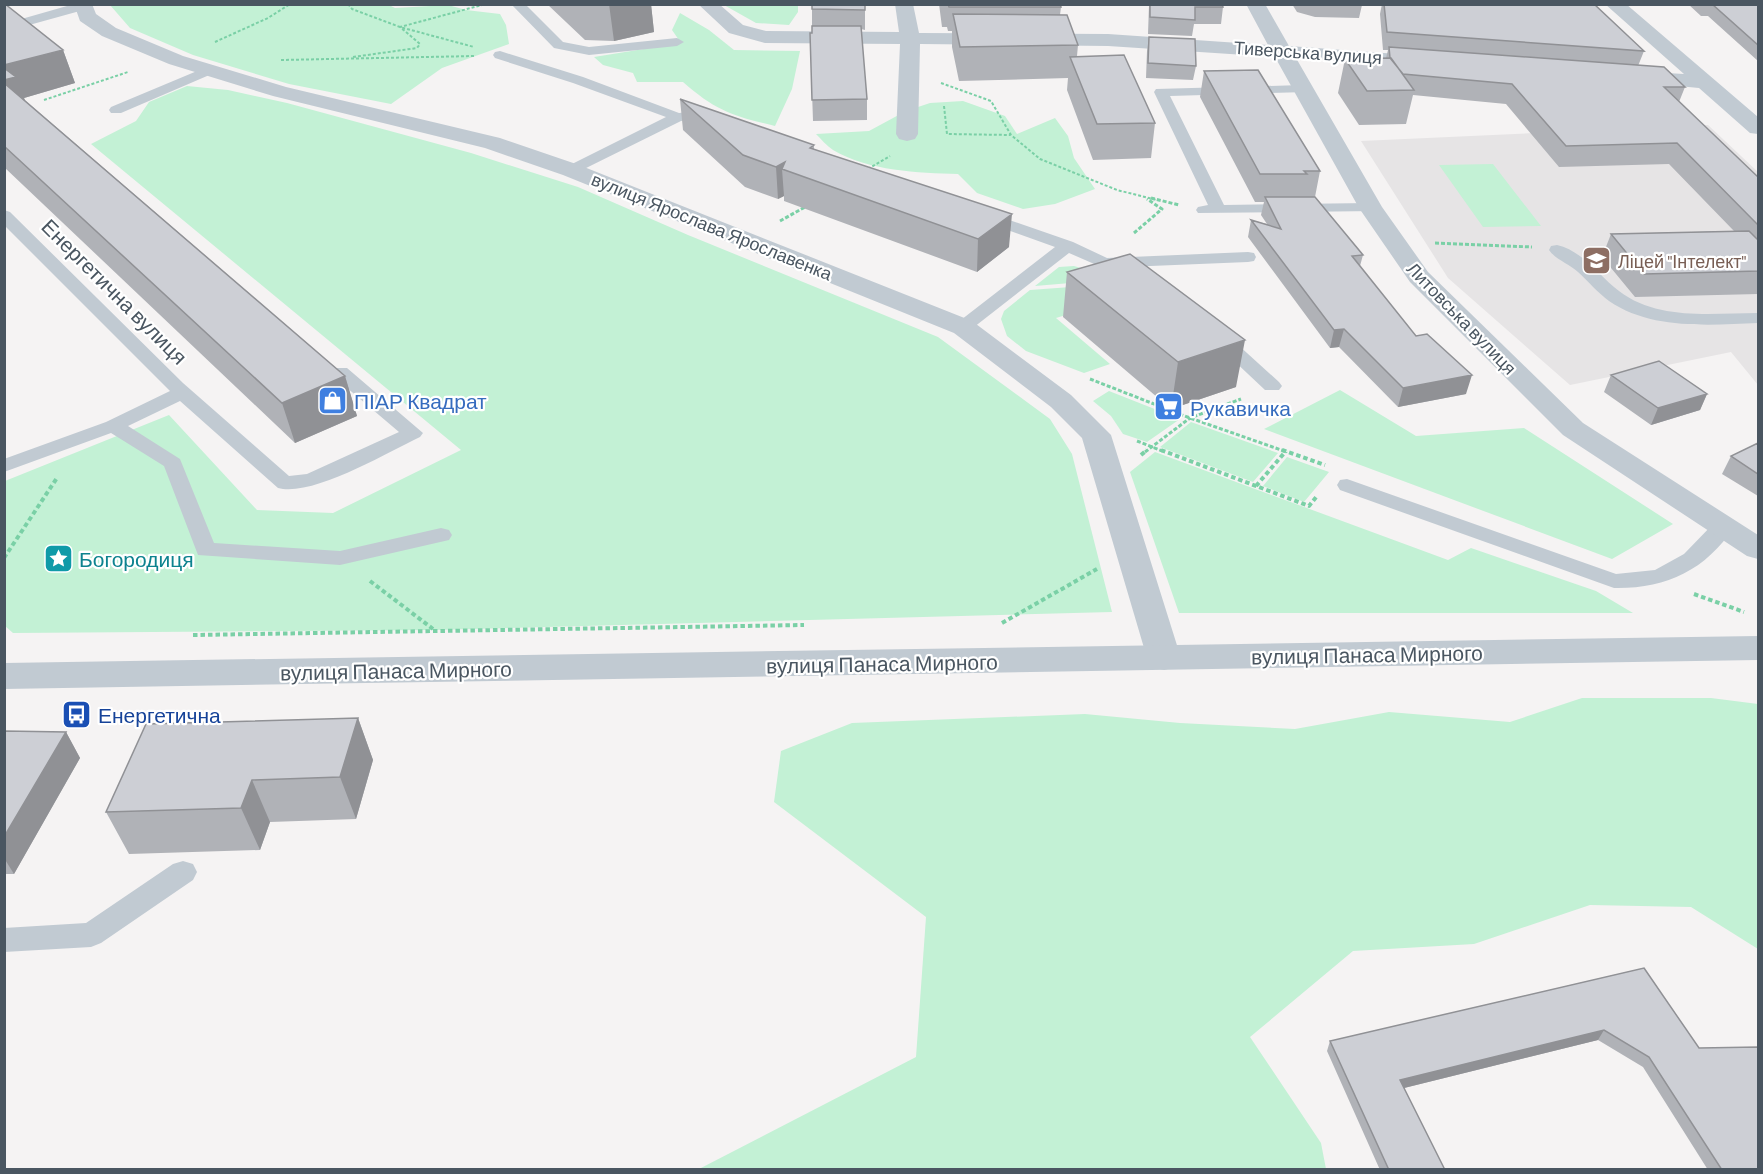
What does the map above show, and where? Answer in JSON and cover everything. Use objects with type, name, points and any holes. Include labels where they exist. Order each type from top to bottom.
[{"type":"street","name":"Тиверська вулиця","points":[[707,4],[736,29],[765,37],[1108,40],[1445,62]]},
{"type":"street","points":[[904,4],[910,39],[913,134]]},
{"type":"street","name":"Литовська вулиця","points":[[1255,4],[1279,50],[1371,208],[1419,277],[1573,429],[1758,549]]},
{"type":"street","points":[[1614,4],[1758,128]]},
{"type":"street","name":"вулиця Ярослава Ярославенка","points":[[83,5],[87,17],[109,33],[172,58],[280,92],[492,143],[571,170],[963,327],[1061,401],[1096,435],[1164,658]]},
{"type":"street","points":[[1611,75],[1705,82]]},
{"type":"street","name":"вулиця Панаса Мирного","points":[[4,676],[1758,648]]},
{"type":"lane","points":[[517,4],[559,45],[589,51],[677,42]]},
{"type":"lane","points":[[4,28],[83,5]]},
{"type":"lane","points":[[501,55],[578,80],[678,117]]},
{"type":"lane","points":[[116,110],[209,70]]},
{"type":"lane","points":[[1302,89],[1161,92],[1211,210],[1371,208]]},
{"type":"lane","points":[[571,170],[678,117],[690,116],[724,128]]},
{"type":"lane","points":[[970,211],[1067,246],[1105,262],[1143,282]]},
{"type":"lane","name":"Енергетична вулиця","points":[[4,215],[183,392],[112,426],[4,466]]},
{"type":"lane","points":[[963,327],[1067,246]]},
{"type":"lane","points":[[1557,250],[1581,264],[1615,296],[1631,306],[1668,316],[1758,318]]},
{"type":"lane","points":[[1105,262],[1248,257]]},
{"type":"lane","points":[[1208,327],[1272,386]]},
{"type":"lane","points":[[183,392],[285,483],[311,480],[413,433],[340,372]]},
{"type":"lane","points":[[112,426],[173,463],[206,550],[340,558],[441,535]]},
{"type":"lane","points":[[1347,485],[1614,582],[1651,580],[1678,568],[1713,540],[1723,527]]},
{"type":"lane","points":[[4,940],[91,935],[183,872]]},
{"type":"path","points":[[44,100],[172,58],[268,18],[290,4]]},
{"type":"path","points":[[348,4],[352,9],[400,27],[501,55]]},
{"type":"path","points":[[400,27],[482,5]]},
{"type":"path","points":[[313,60],[417,48],[420,44],[400,27]]},
{"type":"path","points":[[279,60],[501,55]]},
{"type":"path","points":[[940,75],[942,93]]},
{"type":"path","points":[[941,83],[991,101],[1011,135],[1040,159],[1117,190],[1211,210]]},
{"type":"path","points":[[944,104],[947,134],[1011,135]]},
{"type":"path","points":[[868,170],[892,155]]},
{"type":"path","points":[[1131,235],[1162,209],[1143,197]]},
{"type":"path","points":[[779,222],[810,204]]},
{"type":"path","points":[[1394,242],[1544,247],[1557,250]]},
{"type":"path","points":[[1085,377],[1190,418],[1327,465]]},
{"type":"path","points":[[1136,458],[1190,418],[1248,396]]},
{"type":"path","points":[[4,558],[84,436]]},
{"type":"path","points":[[1135,440],[1309,506],[1323,488]]},
{"type":"path","points":[[1256,486],[1286,451]]},
{"type":"path","points":[[340,558],[434,630]]},
{"type":"path","points":[[1002,623],[1105,564]]},
{"type":"path","points":[[183,635],[814,625]]},
{"type":"shaded area","name":"Ліцей \"Інтелект\"","points":[[1708,125],[1758,172],[1758,385],[1731,352],[1570,385],[1448,278],[1361,141]]},
{"type":"green space","points":[[110,5],[389,5],[395,8],[448,5],[466,10],[500,14],[506,25],[509,44],[442,68],[391,104],[289,84],[193,55],[130,28]]},
{"type":"green space","points":[[724,5],[798,5],[798,12],[789,25],[756,23]]},
{"type":"green space","points":[[680,13],[709,30],[734,50],[800,51],[792,89],[775,126],[726,111],[705,100],[683,82],[637,82],[633,73],[603,65],[594,57],[681,43],[672,30]]},
{"type":"green space","points":[[187,86],[228,90],[287,103],[471,153],[578,187],[688,235],[938,337],[1050,419],[1072,454],[1112,612],[434,630],[13,633],[5,626],[5,481],[169,415],[257,510],[333,513],[461,450],[91,144],[136,121],[149,102]]},
{"type":"green space","points":[[963,101],[1005,116],[1017,134],[1055,118],[1068,136],[1074,158],[1095,189],[1055,204],[1023,209],[977,193],[958,174],[894,170],[847,157],[833,150],[816,134],[869,131],[906,111],[930,103]]},
{"type":"green space","points":[[1493,164],[1541,226],[1483,227],[1439,165]]},
{"type":"green space","points":[[1074,266],[1118,279],[1035,286],[1059,267]]},
{"type":"green space","points":[[1125,283],[1125,297],[1056,318],[1110,364],[1084,373],[1026,351],[1007,336],[1001,319],[1004,311],[1030,290]]},
{"type":"green space","points":[[1340,390],[1416,436],[1524,428],[1673,524],[1612,559],[1264,429]]},
{"type":"green space","points":[[1109,391],[1180,419],[1147,442],[1123,434],[1111,416],[1093,401]]},
{"type":"green space","points":[[1191,422],[1278,453],[1253,482],[1160,447]]},
{"type":"green space","points":[[1155,452],[1448,560],[1471,548],[1596,591],[1633,613],[1179,613],[1130,472]]},
{"type":"green space","points":[[1287,457],[1329,472],[1304,502],[1263,486]]},
{"type":"green space","points":[[1582,698],[1711,698],[1758,704],[1758,949],[1691,907],[1590,905],[1474,944],[1353,951],[1250,1037],[1321,1143],[1326,1169],[699,1169],[916,1057],[926,917],[774,802],[781,751],[852,723],[1085,714],[1180,723],[1295,729],[1389,712],[1510,722]]},
{"type":"building","points":[[5,4],[63,50],[4,65]]},
{"type":"building","points":[[812,4],[865,4],[865,10],[812,9]]},
{"type":"building","points":[[948,4],[1060,4],[1061,7],[949,7]]},
{"type":"building","points":[[1150,4],[1222,4],[1223,7],[1195,7],[1195,20],[1150,17]]},
{"type":"building","points":[[1384,4],[1594,4],[1644,51],[1387,32]]},
{"type":"building","points":[[1712,4],[1758,4],[1758,45]]},
{"type":"building","points":[[953,14],[1067,15],[1078,45],[960,47]]},
{"type":"building","points":[[812,26],[861,26],[867,99],[812,100],[810,33],[812,33]]},
{"type":"building","points":[[1149,37],[1195,39],[1196,66],[1148,63]]},
{"type":"building","points":[[1389,47],[1664,67],[1685,87],[1664,87],[1758,177],[1758,225],[1677,143],[1566,146],[1512,84],[1403,74],[1390,58]]},
{"type":"building","points":[[1124,55],[1155,123],[1097,124],[1070,57]]},
{"type":"building","points":[[1391,58],[1414,90],[1367,91],[1345,59]]},
{"type":"building","points":[[4,68],[16,77],[4,80]]},
{"type":"building","points":[[1258,70],[1320,171],[1304,171],[1307,174],[1260,174],[1204,71]]},
{"type":"building","points":[[4,83],[345,376],[282,403],[4,146]]},
{"type":"building","points":[[680,99],[814,145],[810,148],[1012,214],[978,239],[782,169],[785,162],[776,167],[743,155]]},
{"type":"building","points":[[1265,197],[1315,197],[1363,255],[1352,256],[1416,336],[1427,334],[1472,375],[1403,388],[1344,329],[1334,330],[1251,220],[1281,229]]},
{"type":"building","points":[[1749,231],[1758,240],[1758,271],[1644,274],[1611,234]]},
{"type":"building","points":[[1130,254],[1245,340],[1178,362],[1067,272]]},
{"type":"building","points":[[1659,361],[1707,394],[1658,408],[1611,375]]},
{"type":"building","points":[[1758,443],[1758,474],[1731,456]]},
{"type":"building","points":[[358,718],[340,777],[252,780],[241,808],[106,812],[146,724]]},
{"type":"building","points":[[4,731],[66,732],[4,837]]},
{"type":"building","points":[[1644,968],[1699,1048],[1758,1047],[1758,1170],[1722,1170],[1649,1057],[1604,1030],[1400,1080],[1445,1170],[1389,1170],[1330,1041]]},
{"type":"place","name":"Ліцей \"Інтелект\"","points":[[1597,261]]},
{"type":"place","name":"ПІАР Квадрат","points":[[333,400]]},
{"type":"place","name":"Рукавичка","points":[[1169,407]]},
{"type":"place","name":"Богородиця","points":[[58,558]]},
{"type":"place","name":"Енергетична","points":[[77,714]]}]
